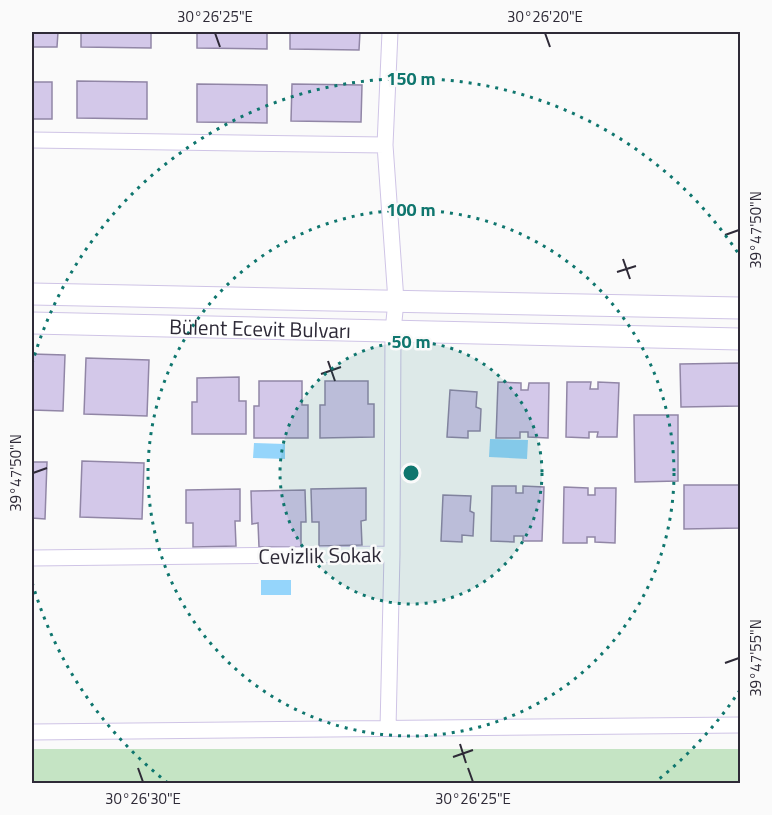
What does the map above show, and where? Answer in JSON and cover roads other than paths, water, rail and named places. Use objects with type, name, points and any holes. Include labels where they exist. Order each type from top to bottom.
[{"type":"main road","name":"Bülent Ecevit Bulvarı","points":[[32,294],[741,308]]},
{"type":"main road","name":"Bülent Ecevit Bulvarı","points":[[32,323],[741,339]]},
{"type":"street","name":"Cevizlik Sokak","points":[[32,558],[392,554],[393,331],[396,301],[385,145],[390,32]]},
{"type":"street","points":[[32,140],[385,145]]},
{"type":"street","points":[[388,728],[392,554]]},
{"type":"street","points":[[32,732],[741,725]]},
{"type":"water","points":[[490,439],[528,440],[527,459],[489,457]]},
{"type":"water","points":[[254,443],[285,444],[285,459],[253,458]]},
{"type":"water","points":[[261,580],[291,580],[291,595],[261,595]]}]
